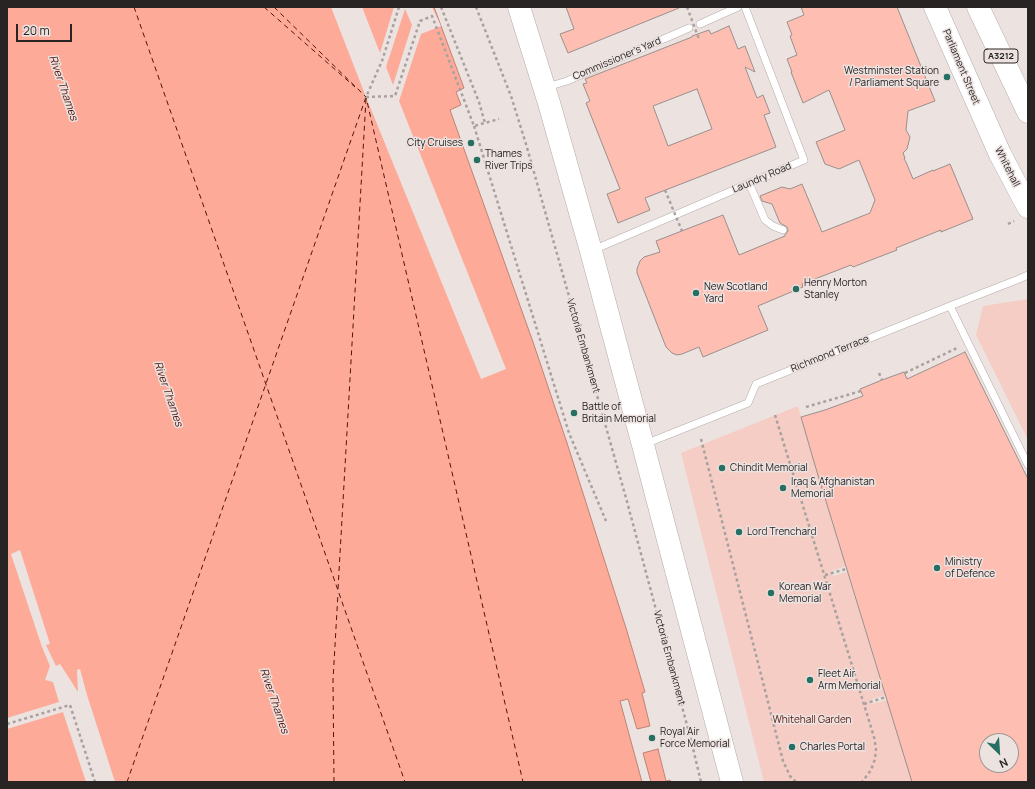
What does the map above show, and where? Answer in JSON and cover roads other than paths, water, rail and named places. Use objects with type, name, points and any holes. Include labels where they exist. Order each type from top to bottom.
[{"type":"main road","points":[[519,7],[591,251],[732,782]]},
{"type":"main road","name":"Parliament Street","points":[[935,7],[987,126]]},
{"type":"main road","name":"A3212","points":[[978,7],[1027,109]]},
{"type":"main road","name":"Whitehall","points":[[987,126],[1028,207]]},
{"type":"lane","points":[[700,24],[738,7]]},
{"type":"lane","name":"Laundry Road","points":[[591,251],[804,160],[745,7]]},
{"type":"lane","name":"Commissioner's Yard","points":[[544,88],[567,81],[689,28]]},
{"type":"lane","points":[[749,183],[765,220],[773,226],[783,230]]},
{"type":"lane","name":"Richmond Terrace","points":[[643,444],[748,403],[756,384],[1028,275]]},
{"type":"lane","points":[[950,306],[1028,465]]},
{"type":"water","name":"River Thames","points":[[7,7],[434,7],[464,88],[456,92],[461,105],[450,110],[533,342],[567,443],[645,692],[642,693],[650,726],[637,729],[628,699],[620,701],[642,782],[7,782]]},
{"type":"water","points":[[658,749],[666,781],[670,780],[671,782],[651,782],[643,753]]},
{"type":"place","name":"Westminster Station / Parliament Square","points":[[947,77]]},
{"type":"place","name":"City Cruises","points":[[471,143]]},
{"type":"place","name":"Thames River Trips","points":[[477,160]]},
{"type":"place","name":"Henry Morton Stanley","points":[[796,289]]},
{"type":"place","name":"New Scotland Yard","points":[[696,293]]},
{"type":"place","name":"Battle of Britain Memorial","points":[[574,413]]},
{"type":"place","name":"Chindit Memorial","points":[[722,468]]},
{"type":"place","name":"Iraq & Afghanistan Memorial","points":[[783,488]]},
{"type":"place","name":"Lord Trenchard","points":[[739,532]]},
{"type":"place","name":"Ministry of Defence","points":[[937,568]]},
{"type":"place","name":"Korean War Memorial","points":[[771,593]]},
{"type":"place","name":"Fleet Air Arm Memorial","points":[[810,680]]},
{"type":"place","name":"Royal Air Force Memorial","points":[[652,738]]},
{"type":"place","name":"Charles Portal","points":[[792,747]]},
{"type":"park label","name":"Whitehall Garden","points":[[812,720]]}]
